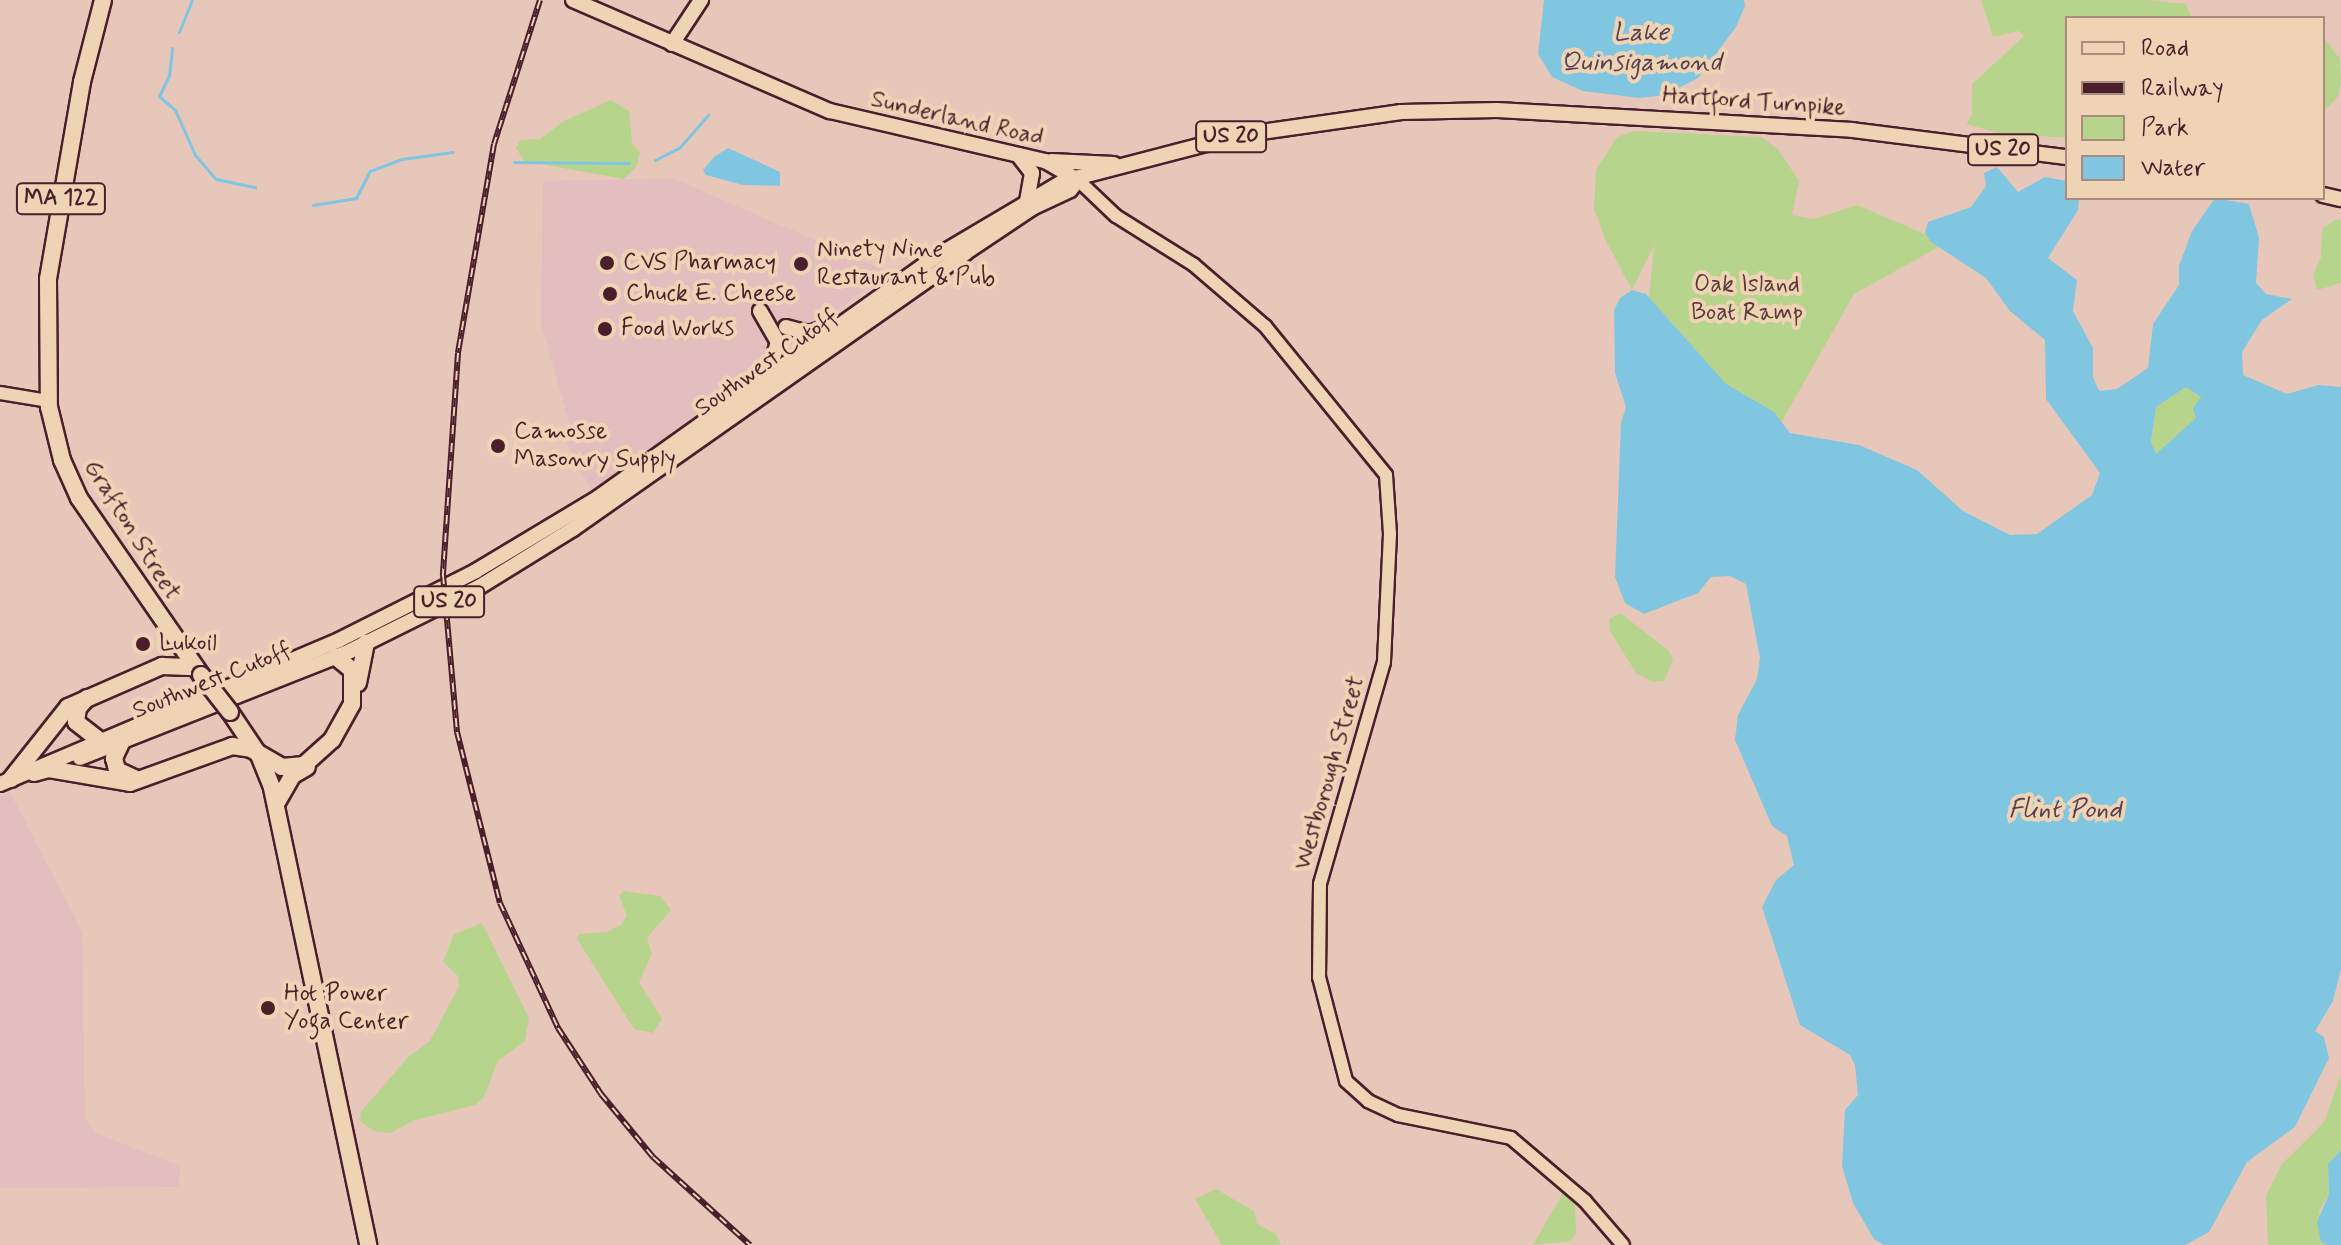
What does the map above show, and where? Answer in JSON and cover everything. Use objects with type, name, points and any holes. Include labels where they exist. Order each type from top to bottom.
[{"type":"highway","name":"Grafton Street","points":[[103,0],[82,82],[48,279],[49,401],[62,460],[79,498],[173,639],[259,755],[276,804],[368,1245]]},
{"type":"highway","points":[[162,666],[173,639]]},
{"type":"highway","points":[[276,804],[293,775],[319,760],[346,730],[366,643]]},
{"type":"highway","points":[[41,771],[130,783],[222,748],[244,747],[282,767],[298,767],[332,740],[349,711],[354,684],[352,670],[336,657]]},
{"type":"highway","points":[[5,782],[62,714],[87,698],[162,666],[198,671]]},
{"type":"highway","points":[[87,698],[76,722],[99,740]]},
{"type":"highway","points":[[121,743],[114,758],[117,770],[123,777],[138,777],[225,744],[234,718]]},
{"type":"main road","name":"Sunderland Road","points":[[573,0],[843,115],[1045,161],[1078,180]]},
{"type":"main road","points":[[672,44],[701,0]]},
{"type":"main road","name":"Hartford Turnpike","points":[[1119,165],[1240,135],[1390,114],[1497,110],[1852,130],[2065,157]]},
{"type":"main road","points":[[1018,155],[1032,173],[1027,201]]},
{"type":"main road","points":[[1045,161],[1119,165]]},
{"type":"main road","name":"US 20","points":[[1078,180],[1119,165]]},
{"type":"main road","name":"Southwest Cutoff","points":[[5,782],[339,640],[476,571],[599,497],[871,301],[1027,201],[1064,181],[1078,180]]},
{"type":"main road","name":"Southwest Cutoff","points":[[5,782],[121,743],[336,657],[542,550],[990,236],[1070,190],[1078,180]]},
{"type":"main road","points":[[786,327],[809,333],[821,330],[871,301]]},
{"type":"main road","points":[[760,311],[778,342],[768,375]]},
{"type":"street","name":"Westborough Street","points":[[1078,180],[1116,216],[1194,265],[1261,322],[1363,443],[1389,483],[1388,625],[1382,675],[1320,884],[1319,977],[1346,1081],[1368,1101],[1398,1115],[1511,1138],[1585,1201],[1623,1245]]},
{"type":"street","points":[[0,393],[49,401]]},
{"type":"shaded area","points":[[672,178],[889,272],[592,491],[566,443],[574,439],[541,325],[543,181]]},
{"type":"shaded area","points":[[10,792],[82,932],[85,1118],[96,1133],[180,1166],[179,1187],[0,1188],[0,796]]},
{"type":"green space","points":[[1981,0],[2147,0],[2186,4],[2191,16],[2065,16],[2065,138],[1999,133],[1966,124],[1972,115],[1972,84],[2024,36],[2018,31],[1993,37]]},
{"type":"green space","points":[[2325,39],[2340,59],[2338,97],[2325,110]]},
{"type":"green space","points":[[611,100],[629,111],[632,144],[640,152],[637,166],[624,179],[524,161],[516,148],[520,140],[540,139],[564,121]]},
{"type":"green space","name":"Oak Island Boat Ramp","points":[[1634,131],[1761,137],[1778,149],[1799,181],[1792,215],[1814,219],[1857,205],[1946,243],[1854,294],[1776,432],[1731,396],[1648,308],[1654,246],[1664,225],[1632,290],[1606,241],[1594,209],[1596,170],[1617,137]]},
{"type":"green space","points":[[2336,219],[2341,220],[2341,283],[2317,290],[2313,275],[2321,257],[2322,229]]},
{"type":"green space","points":[[2186,387],[2201,397],[2196,418],[2156,454],[2151,442],[2156,407]]},
{"type":"green space","points":[[1620,613],[1668,650],[1673,660],[1664,681],[1654,682],[1636,673],[1610,631],[1609,619]]},
{"type":"green space","points":[[624,891],[660,896],[671,910],[647,938],[652,954],[639,982],[662,1019],[653,1033],[634,1029],[577,939],[579,934],[607,932],[622,924],[627,915],[619,896]]},
{"type":"green space","points":[[482,923],[529,1018],[525,1041],[498,1061],[484,1097],[475,1105],[415,1120],[390,1133],[374,1131],[361,1122],[360,1113],[409,1056],[430,1041],[459,986],[458,976],[443,962],[454,934]]},
{"type":"green space","points":[[2341,1074],[2341,1150],[2328,1164],[2329,1194],[2319,1211],[2321,1242],[2327,1245],[2268,1245],[2266,1196],[2281,1165],[2324,1122]]},
{"type":"green space","points":[[1216,1189],[1254,1211],[1257,1224],[1276,1234],[1281,1245],[1222,1245],[1195,1199]]},
{"type":"green space","points":[[1564,1191],[1575,1204],[1576,1234],[1570,1241],[1533,1245]]},
{"type":"water","name":"Lake Quinsigamond","points":[[1544,0],[1744,0],[1745,6],[1736,27],[1698,78],[1665,95],[1639,98],[1583,91],[1552,77],[1538,54]]},
{"type":"water","points":[[728,148],[780,172],[780,186],[743,185],[706,175],[703,170],[714,157]]},
{"type":"water","name":"Flint Pond","points":[[1997,167],[2018,192],[2045,177],[2065,181],[2065,200],[2079,200],[2078,210],[2048,258],[2077,280],[2073,311],[2093,348],[2093,377],[2099,391],[2117,389],[2148,368],[2153,324],[2179,285],[2179,266],[2192,231],[2214,200],[2249,204],[2259,238],[2256,283],[2266,294],[2292,299],[2262,320],[2242,352],[2243,375],[2287,394],[2318,385],[2341,387],[2341,969],[2333,1001],[2315,1031],[2324,1037],[2329,1058],[2295,1127],[2247,1162],[2209,1232],[2185,1245],[1884,1245],[1874,1239],[1853,1203],[1842,1166],[1845,1110],[1858,1095],[1855,1065],[1850,1055],[1800,1025],[1762,907],[1776,880],[1794,865],[1787,836],[1772,826],[1735,740],[1738,715],[1757,679],[1760,658],[1746,584],[1730,576],[1711,577],[1698,593],[1644,614],[1625,603],[1615,577],[1621,423],[1626,407],[1615,373],[1614,310],[1620,298],[1632,290],[1646,294],[1726,384],[1774,412],[1790,433],[1859,445],[1917,470],[1963,511],[2010,535],[2037,534],[2092,495],[2100,473],[2046,399],[2045,340],[2010,311],[1986,278],[1931,242],[1925,233],[1928,222],[1971,207],[1986,186],[1984,173]],"holes":[[[2186,387],[2201,397],[2193,409],[2196,418],[2156,454],[2151,442],[2156,407]]]},
{"type":"water","points":[[2341,1150],[2341,1245],[2327,1245],[2321,1242],[2317,1222],[2329,1194],[2328,1164]]},
{"type":"waterway","points":[[179,32],[192,0]]},
{"type":"waterway","points":[[172,48],[169,75],[159,96],[175,110],[195,155],[216,179],[255,187]]},
{"type":"waterway","points":[[655,160],[680,147],[708,115]]},
{"type":"waterway","points":[[313,205],[356,198],[370,171],[402,159],[453,152]]},
{"type":"waterway","points":[[514,162],[629,163]]},
{"type":"railway","points":[[540,0],[494,144],[458,353],[443,575],[457,732],[500,903],[558,1028],[601,1094],[653,1157],[750,1245]]},
{"type":"place","name":"CVS Pharmacy","points":[[607,263]]},
{"type":"place","name":"Ninety Nine Restaurant & Pub","points":[[801,264]]},
{"type":"place","name":"Chuck E. Cheese","points":[[610,294]]},
{"type":"place","name":"Food Works","points":[[605,329]]},
{"type":"place","name":"Camosse Masonry Supply","points":[[498,446]]},
{"type":"place","name":"Lukoil","points":[[143,644]]},
{"type":"place","name":"Hot Power Yoga Center","points":[[268,1008]]}]
